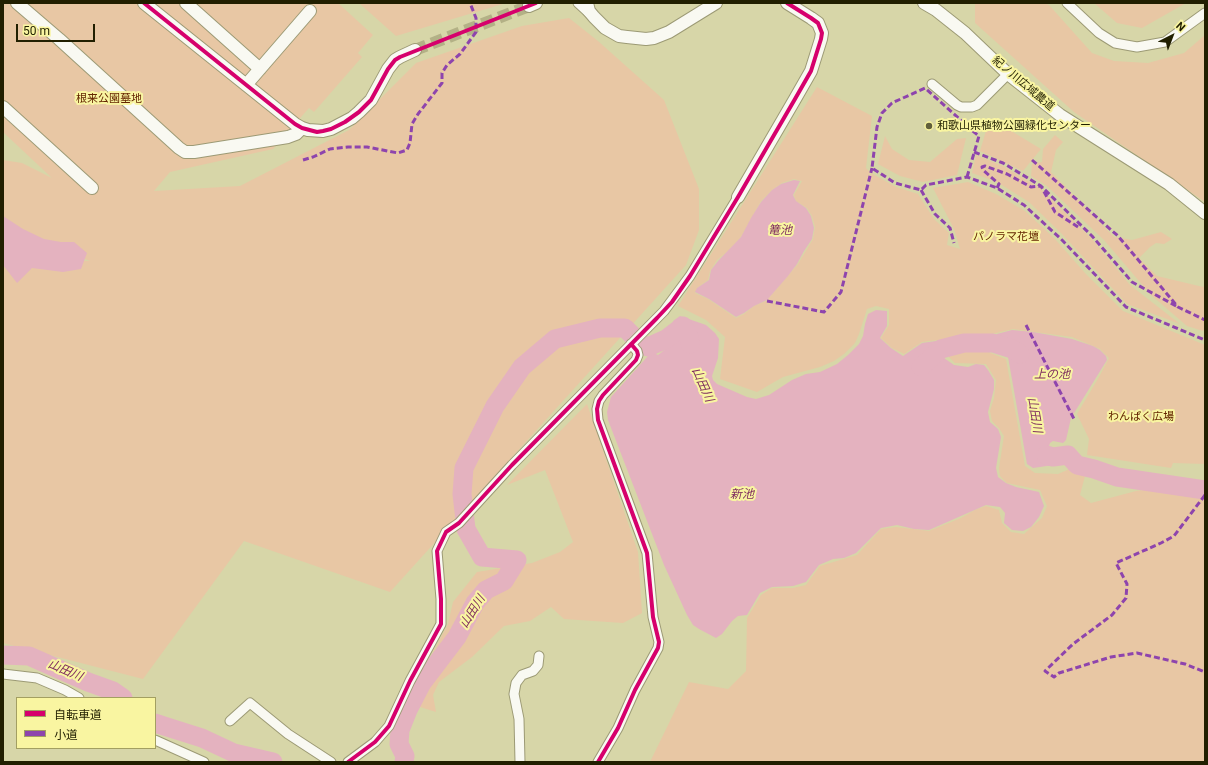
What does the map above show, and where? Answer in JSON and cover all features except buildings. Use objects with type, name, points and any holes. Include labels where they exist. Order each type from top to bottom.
[{"type":"street","points":[[17,3],[185,152],[194,152],[288,137],[296,134],[302,128]]},
{"type":"street","points":[[144,3],[291,121],[302,128],[317,132],[338,126],[352,118],[371,100],[388,69],[395,60],[415,50]]},
{"type":"street","points":[[186,3],[260,69]]},
{"type":"street","points":[[578,3],[605,28],[619,36],[637,38],[654,38],[669,32],[716,3]]},
{"type":"street","points":[[587,3],[589,11],[594,17]]},
{"type":"street","points":[[348,762],[375,742],[388,726],[410,681],[441,624],[441,599],[436,551],[446,532],[459,523],[512,465],[664,311],[680,291],[738,197],[795,100],[811,71],[822,39],[822,33],[818,23],[787,3]]},
{"type":"street","name":"紀ノ川広域農道","points":[[924,3],[936,10],[965,33],[1008,74],[1060,115],[1169,184],[1205,213]]},
{"type":"street","points":[[1067,3],[1099,34],[1115,43],[1137,47],[1164,42],[1205,13]]},
{"type":"street","points":[[246,85],[310,11]]},
{"type":"street","points":[[932,84],[957,105],[972,107],[977,105],[1008,74]]},
{"type":"street","points":[[3,107],[92,188]]},
{"type":"street","points":[[598,762],[618,728],[635,690],[658,648],[659,642],[653,617],[647,553],[598,420],[597,409],[599,401],[636,360],[638,355],[631,344]]},
{"type":"street","points":[[520,762],[518,719],[514,694],[516,683],[522,675],[533,671],[538,665],[539,656]]},
{"type":"street","points":[[3,674],[37,678],[77,697]]},
{"type":"street","points":[[230,722],[250,703],[288,734],[331,762]]},
{"type":"street","points":[[156,740],[204,762]]},
{"type":"green space","name":"根来公園墓地","points":[[3,3],[338,3],[373,35],[358,53],[362,57],[314,112],[309,108],[273,149],[170,172],[154,191],[240,186],[349,130],[416,63],[522,26],[569,18],[598,41],[664,100],[699,189],[699,230],[686,265],[390,592],[244,541],[143,679],[3,643],[3,257],[90,261],[10,229],[3,224],[3,160],[22,163],[52,178],[3,132]]},
{"type":"green space","points":[[359,3],[506,3],[396,36]]},
{"type":"green space","points":[[975,3],[1044,3],[1049,5],[1092,53],[1114,61],[1148,63],[1184,53],[1205,35],[1205,202],[1074,112],[975,23]]},
{"type":"green space","points":[[1094,3],[1186,3],[1142,28],[1117,23]]},
{"type":"green space","points":[[817,87],[872,116],[866,168],[870,172],[841,291],[824,312],[767,300],[798,264],[813,239],[815,227],[812,216],[807,208],[796,201],[794,195],[802,181],[794,179],[782,183],[761,201],[741,237],[717,260],[710,271],[708,280],[697,288],[695,293],[708,299],[736,318],[754,306],[766,301],[824,313],[842,292],[871,173],[896,187],[918,194],[934,219],[949,233],[947,245],[960,249],[954,229],[933,188],[968,182],[996,194],[1025,211],[1055,239],[1085,273],[1123,311],[1205,345],[1205,464],[1173,463],[1171,468],[1087,455],[1089,439],[1077,414],[1109,358],[1100,349],[1072,337],[1013,329],[941,346],[937,340],[922,342],[904,354],[892,348],[881,338],[889,325],[889,309],[876,306],[867,309],[855,343],[834,361],[820,367],[783,377],[757,392],[720,379],[725,337],[706,320],[678,306]]},
{"type":"green space","points":[[993,120],[1041,149],[1023,171],[980,151],[988,124]]},
{"type":"green space","points":[[1055,135],[1063,142],[1056,150],[1051,172],[1114,237],[1132,240],[1161,232],[1172,239],[1164,244],[1156,243],[1139,258],[1157,276],[1203,287],[1205,285],[1205,328],[1203,331],[1187,326],[1151,295],[1104,240],[1047,186],[1031,176],[1032,164],[1042,162],[1043,149]]},
{"type":"green space","points":[[885,136],[892,149],[909,160],[930,162],[957,139],[966,138],[957,175],[923,182],[900,176],[878,164]]},
{"type":"green space","points":[[976,155],[1003,166],[1040,188],[1092,239],[1130,285],[1180,324],[1127,304],[1061,233],[1029,202],[997,182],[972,173]]},
{"type":"green space","points":[[961,347],[988,352],[1006,359],[1025,466],[1035,473],[1058,474],[1072,468],[1086,472],[1080,495],[1091,503],[1136,491],[1205,481],[1205,762],[650,762],[689,682],[728,689],[746,671],[747,618],[761,595],[772,588],[793,588],[806,585],[820,566],[857,555],[881,529],[896,527],[929,531],[986,506],[999,510],[1002,523],[1011,532],[1024,534],[1042,518],[1047,506],[1040,490],[1007,483],[1000,476],[999,468],[1004,436],[992,421],[990,411],[994,398],[996,380],[986,364],[955,363],[948,356],[947,352]]},
{"type":"green space","points":[[587,404],[638,552],[642,613],[623,623],[564,619],[551,607],[530,621],[504,626],[472,657],[439,682],[433,695],[436,712],[420,707],[412,714],[404,709],[448,624],[453,602],[477,572],[532,563],[560,552],[573,542],[545,470],[507,485]]},
{"type":"water","name":"篭池","points":[[794,180],[800,181],[793,195],[796,201],[806,208],[811,216],[814,228],[812,239],[797,264],[767,300],[736,317],[709,299],[695,292],[697,288],[709,280],[711,270],[741,237],[761,202],[772,190],[781,184]]},
{"type":"water","points":[[3,216],[23,229],[44,239],[61,242],[74,242],[87,253],[81,269],[63,272],[32,268],[17,283],[3,265]]},
{"type":"water","name":"新池","points":[[876,310],[887,311],[887,326],[880,338],[903,356],[922,343],[936,341],[944,358],[954,365],[968,367],[976,364],[984,365],[988,370],[994,380],[994,389],[988,412],[990,422],[998,429],[1001,437],[996,468],[998,477],[1006,483],[1016,487],[1039,492],[1044,506],[1039,517],[1031,527],[1023,531],[1012,530],[1004,523],[1005,513],[1000,507],[986,505],[929,530],[914,529],[897,525],[881,528],[856,553],[844,558],[833,559],[819,565],[806,582],[793,586],[772,587],[760,593],[747,615],[738,616],[722,634],[716,638],[693,625],[664,565],[608,420],[607,412],[611,397],[648,356],[654,353],[658,355],[681,337],[681,334],[673,325],[673,321],[680,316],[706,325],[719,339],[718,358],[712,376],[713,380],[717,384],[747,397],[756,399],[769,395],[792,380],[806,374],[820,372],[837,364],[859,344],[863,336],[868,314]]},
{"type":"water","name":"上の池","points":[[1012,330],[1072,339],[1093,346],[1106,356],[1107,360],[1071,418],[1066,440],[1063,443],[1053,441],[1050,443],[1049,446],[1051,452],[1068,449],[1071,454],[1067,463],[1033,468],[1027,464],[1008,357],[996,351],[997,334]]},
{"type":"waterway","name":"山田川","points":[[404,762],[405,756],[399,744],[400,730],[408,710],[422,683],[457,637],[475,603],[486,590],[504,581],[517,560],[482,557],[466,529],[462,494],[464,468],[495,406],[522,367],[555,339],[600,328],[625,328],[641,344],[648,347],[666,339],[683,326],[689,337],[690,344]]},
{"type":"waterway","name":"山田川","points":[[921,367],[941,349],[964,343],[993,343],[1012,349],[1020,354]]},
{"type":"waterway","name":"山田川","points":[[1046,455],[1053,457],[1068,455],[1077,465],[1117,477],[1205,490]]},
{"type":"waterway","name":"山田川","points":[[3,655],[29,656],[88,682],[113,691],[122,697]]},
{"type":"waterway","name":"山田川","points":[[156,723],[202,738],[234,753],[273,762]]},
{"type":"tunnel","points":[[415,50],[529,6]]},
{"type":"marked path","points":[[303,160],[330,149],[348,147],[367,147],[398,153],[407,150],[410,143],[412,124],[442,83],[442,73],[447,65],[460,54],[476,32],[476,18],[470,3]]},
{"type":"marked path","points":[[965,124],[925,88],[892,103],[882,113],[877,127],[872,168],[895,183],[921,190],[926,185],[967,177],[997,188],[1024,205],[1062,240],[1126,307],[1205,340]]},
{"type":"marked path","points":[[967,177],[979,136],[970,129]]},
{"type":"marked path","points":[[974,152],[1003,163],[1041,186],[1092,236],[1132,282],[1178,307]]},
{"type":"marked path","points":[[1032,160],[1118,236],[1178,307],[1205,320]]},
{"type":"marked path","points":[[997,188],[999,184],[983,170],[982,167],[985,166],[1007,174],[1031,187],[1041,186],[1055,212],[1078,227]]},
{"type":"marked path","points":[[767,301],[824,312],[841,292],[872,168]]},
{"type":"marked path","points":[[921,190],[935,214],[950,228],[954,243]]},
{"type":"marked path","points":[[1026,325],[1074,419]]},
{"type":"marked path","points":[[1205,495],[1174,536],[1116,563],[1127,584],[1126,598],[1112,615],[1073,644],[1045,671],[1054,677],[1059,673],[1111,657],[1137,653],[1185,664],[1205,672]]},
{"type":"cycle path","points":[[144,3],[295,124],[302,128],[317,132],[331,129],[345,122],[359,112],[371,100],[388,69],[395,60],[400,57],[536,3]]},
{"type":"cycle path","points":[[348,762],[375,742],[389,726],[410,681],[441,624],[441,599],[437,551],[446,532],[459,523],[512,465],[672,302],[690,276],[738,197],[795,99],[811,71],[822,33],[818,23],[787,3]]},
{"type":"cycle path","points":[[598,762],[618,728],[635,690],[658,648],[659,642],[653,617],[647,553],[598,420],[597,409],[599,401],[636,360],[638,355],[637,351],[631,344]]},
{"type":"place","name":"和歌山県植物公園緑化センター","points":[[929,126]]},
{"type":"park label","name":"パノラマ花壇","points":[[1006,237]]},
{"type":"park label","name":"わんぱく広場","points":[[1141,417]]}]
